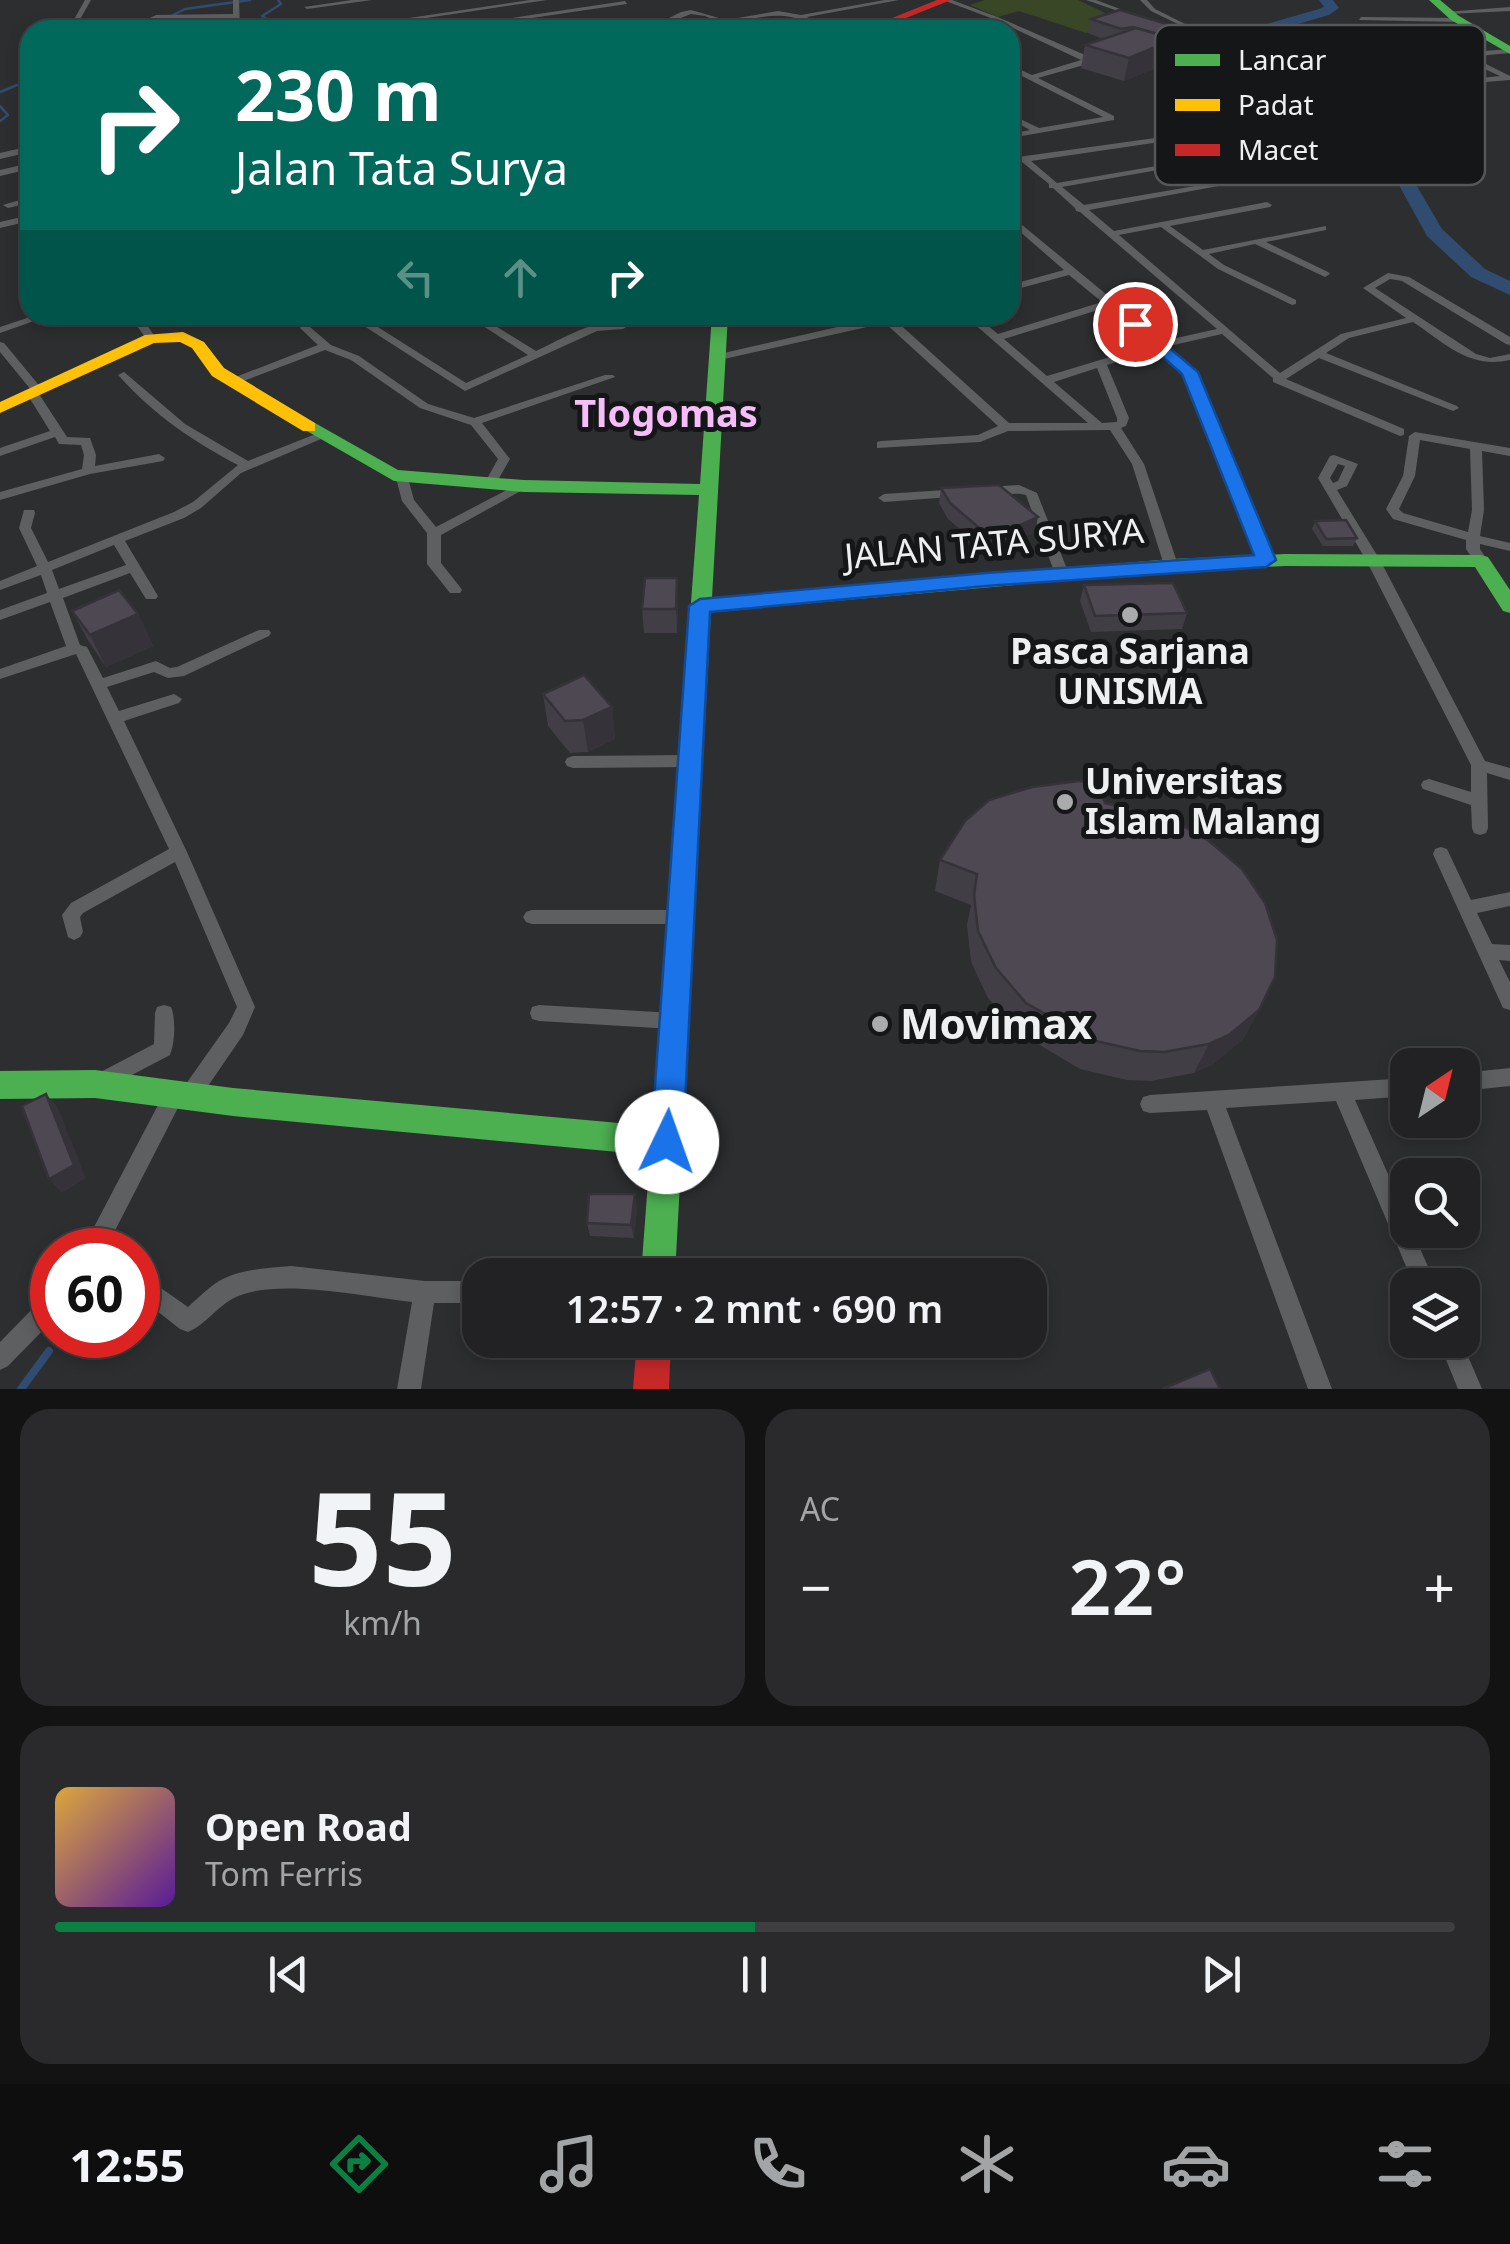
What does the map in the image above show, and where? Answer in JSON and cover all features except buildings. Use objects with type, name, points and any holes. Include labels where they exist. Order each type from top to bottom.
[{"type":"main road","points":[[899,11],[940,1]]},
{"type":"main road","points":[[1485,37],[1510,51]]},
{"type":"main road","points":[[659,1258],[719,325]]},
{"type":"main road","points":[[0,408],[151,338],[192,340],[232,382],[381,470],[402,478],[570,488],[707,490]]},
{"type":"main road","points":[[1477,550],[1510,606]]},
{"type":"main road","name":"JALAN TATA SURYA","points":[[700,606],[1170,565],[1373,560],[1477,550]]},
{"type":"main road","points":[[0,1085],[95,1084],[667,1142]]},
{"type":"main road","points":[[650,1389],[653,1358]]},
{"type":"street","points":[[307,7],[369,0]]},
{"type":"street","points":[[401,20],[544,0]]},
{"type":"street","points":[[1089,0],[1116,9]]},
{"type":"street","points":[[1143,0],[1153,10],[1184,25]]},
{"type":"street","points":[[236,1],[237,20]]},
{"type":"street","points":[[940,1],[996,20]]},
{"type":"street","points":[[528,20],[629,5],[651,20]]},
{"type":"street","points":[[872,5],[899,11]]},
{"type":"street","points":[[736,20],[777,12],[872,5],[899,11]]},
{"type":"street","points":[[492,7],[497,13],[495,20]]},
{"type":"street","points":[[677,20],[700,12],[721,20]]},
{"type":"street","points":[[800,12],[812,20]]},
{"type":"street","points":[[1361,18],[1510,12]]},
{"type":"street","points":[[151,20],[236,16]]},
{"type":"street","points":[[1020,28],[1088,61]]},
{"type":"street","points":[[1485,53],[1510,51]]},
{"type":"street","points":[[1031,78],[1108,54]]},
{"type":"street","points":[[1485,66],[1509,78],[1485,80]]},
{"type":"street","points":[[1020,73],[1112,118],[1020,135]]},
{"type":"street","points":[[1020,121],[1040,132]]},
{"type":"street","points":[[1020,160],[1155,140]]},
{"type":"street","points":[[1024,159],[1277,380],[1400,432]]},
{"type":"street","points":[[1052,186],[1155,169]]},
{"type":"street","points":[[1079,208],[1218,185]]},
{"type":"street","points":[[8,205],[20,202]]},
{"type":"street","points":[[1110,234],[1266,204]]},
{"type":"street","points":[[1165,226],[1247,281],[1292,302]]},
{"type":"street","points":[[1202,253],[1323,228]]},
{"type":"street","points":[[1020,229],[1189,372],[1266,560]]},
{"type":"street","points":[[1020,236],[1026,235]]},
{"type":"street","points":[[1256,241],[1325,274]]},
{"type":"street","points":[[1020,285],[1072,271]]},
{"type":"street","points":[[1510,342],[1405,278],[1388,276],[1368,288],[1472,356],[1490,361],[1510,357]]},
{"type":"street","points":[[997,338],[1110,302]]},
{"type":"street","points":[[1277,380],[1345,336],[1412,319]]},
{"type":"street","points":[[142,325],[151,338]]},
{"type":"street","points":[[306,325],[326,346],[355,358],[434,411],[475,422],[608,376]]},
{"type":"street","points":[[367,325],[465,388],[596,328],[623,326]]},
{"type":"street","points":[[489,325],[537,356]]},
{"type":"street","points":[[716,358],[862,325]]},
{"type":"street","points":[[895,325],[1006,427]]},
{"type":"street","points":[[981,325],[1107,426],[1138,464],[1170,565]]},
{"type":"street","points":[[1047,380],[1160,344],[1224,330]]},
{"type":"street","points":[[0,345],[36,393],[63,441],[86,440],[90,455],[88,471]]},
{"type":"street","points":[[232,382],[326,346]]},
{"type":"street","points":[[1317,353],[1453,408]]},
{"type":"street","points":[[881,445],[980,438],[1006,427],[1122,424],[1101,363]]},
{"type":"street","points":[[124,375],[140,394],[177,424],[246,465]]},
{"type":"street","points":[[475,422],[504,459],[490,484]]},
{"type":"street","points":[[0,452],[56,433]]},
{"type":"street","points":[[0,586],[46,571],[190,510],[246,465],[322,436]]},
{"type":"street","points":[[1510,452],[1414,436],[1408,476],[1392,510],[1477,550],[1510,546]]},
{"type":"street","points":[[1476,446],[1477,550]]},
{"type":"street","points":[[0,496],[88,471],[159,458]]},
{"type":"street","points":[[402,478],[408,501],[434,534],[434,564],[455,590]]},
{"type":"street","points":[[434,534],[524,486]]},
{"type":"street","points":[[1330,488],[1373,560],[1479,765],[1480,828]]},
{"type":"street","points":[[884,498],[1029,491],[1062,574]]},
{"type":"street","points":[[29,513],[25,528],[46,571],[74,648],[85,654],[100,684],[246,1007],[236,1029],[182,1094],[106,1228]]},
{"type":"street","points":[[118,541],[150,596]]},
{"type":"street","points":[[0,615],[134,568]]},
{"type":"street","points":[[100,684],[156,666],[168,673],[180,672],[264,633]]},
{"type":"street","points":[[0,674],[74,648]]},
{"type":"street","points":[[114,718],[174,698]]},
{"type":"street","points":[[573,762],[692,761]]},
{"type":"street","points":[[1479,765],[1510,774]]},
{"type":"street","points":[[1429,786],[1480,801]]},
{"type":"street","points":[[74,932],[71,915],[77,908],[179,852]]},
{"type":"street","points":[[1441,854],[1510,1002]]},
{"type":"street","points":[[1466,908],[1510,899]]},
{"type":"street","points":[[532,917],[681,916]]},
{"type":"street","points":[[1486,952],[1510,953]]},
{"type":"street","points":[[95,1084],[163,1049],[164,1013]]},
{"type":"street","points":[[539,1013],[673,1021]]},
{"type":"street","points":[[1480,1080],[1510,1077]]},
{"type":"street","points":[[1150,1104],[1390,1089]]},
{"type":"street","points":[[1342,1093],[1418,1268]]},
{"type":"street","points":[[1213,1100],[1320,1389]]},
{"type":"street","points":[[160,1300],[188,1321],[227,1290],[262,1279],[291,1276],[425,1292],[462,1292]]},
{"type":"street","points":[[410,1389],[425,1292]]},
{"type":"street","points":[[0,1358],[30,1327]]},
{"type":"street","points":[[1457,1358],[1470,1389]]},
{"type":"green space","points":[[985,0],[1078,0],[1124,22],[1086,33],[1019,11],[998,17],[970,5]]},
{"type":"waterway","points":[[163,20],[185,9],[250,0]]},
{"type":"waterway","points":[[268,20],[262,16],[281,4],[278,0]]},
{"type":"waterway","points":[[1279,25],[1332,8],[1326,0]]},
{"type":"waterway","points":[[0,92],[20,86]]},
{"type":"waterway","points":[[0,106],[8,115],[0,121]]},
{"type":"waterway","points":[[1408,185],[1434,232],[1478,273],[1510,289]]},
{"type":"waterway","points":[[21,1389],[44,1358]]},
{"type":"traffic: fast","points":[[1434,0],[1467,25]]},
{"type":"traffic: fast","points":[[1485,36],[1510,51]]},
{"type":"traffic: fast","points":[[659,1258],[719,325]]},
{"type":"traffic: fast","points":[[309,427],[394,475],[524,486],[707,490]]},
{"type":"traffic: fast","points":[[699,606],[1171,565],[1285,560],[1481,561],[1510,606]]},
{"type":"traffic: fast","points":[[0,1085],[95,1084],[233,1102],[667,1142]]},
{"type":"traffic: slow","points":[[0,408],[151,338],[183,337],[198,345],[218,372],[309,427]]},
{"type":"traffic: jam","points":[[893,20],[946,0]]},
{"type":"traffic: jam","points":[[651,1389],[653,1358]]},
{"type":"place","name":"Pasca Sarjana UNISMA","points":[[1130,615]]},
{"type":"place","name":"Universitas Islam Malang","points":[[1065,802]]},
{"type":"place","name":"Movimax","points":[[880,1024]]},
{"type":"district","name":"Tlogomas","points":[[666,414]]},
{"type":"route","points":[[667,1142],[700,606],[1266,560],[1189,372],[1135,324]]}]
